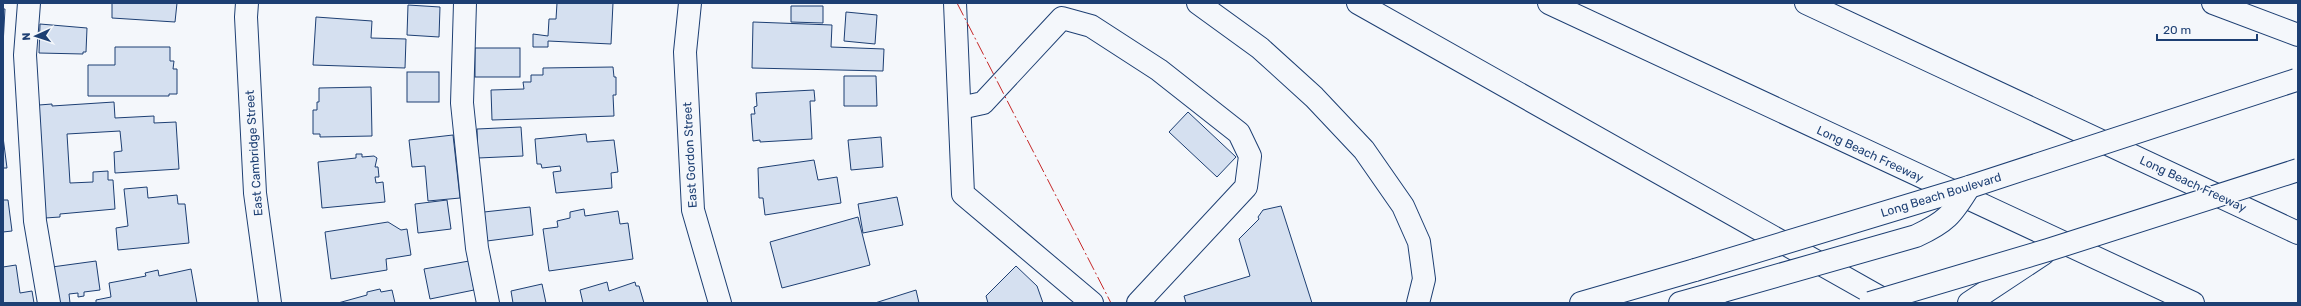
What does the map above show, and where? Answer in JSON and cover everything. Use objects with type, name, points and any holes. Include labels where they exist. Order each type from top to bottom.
[{"type":"main road","points":[[29,3],[25,55],[35,221],[49,303]]},
{"type":"main road","name":"East Cambridge Street","points":[[247,3],[246,17],[255,193],[270,303]]},
{"type":"main road","points":[[465,3],[462,103],[477,248],[488,303]]},
{"type":"main road","name":"East Gordon Street","points":[[690,3],[685,52],[693,210],[720,303]]},
{"type":"main road","points":[[955,3],[963,194],[1092,303]]},
{"type":"main road","points":[[1198,3],[1260,48],[1314,97],[1364,150],[1403,206],[1419,242],[1424,278],[1418,303]]},
{"type":"main road","points":[[1358,3],[1890,303]]},
{"type":"main road","name":"Long Beach Freeway","points":[[1549,3],[2193,303]]},
{"type":"main road","name":"Long Beach Freeway","points":[[1806,3],[2298,233]]},
{"type":"main road","points":[[2213,3],[2298,35]]},
{"type":"main road","points":[[960,108],[983,102],[1062,18],[1091,26],[1159,70],[1238,133],[1250,156],[1246,187],[1138,303]]},
{"type":"main road","name":"Long Beach Boulevard","points":[[1580,303],[1695,270],[1969,187],[2297,80]]},
{"type":"main road","points":[[1870,303],[2048,250],[2298,170]]},
{"type":"main road","points":[[1680,303],[1916,236],[1940,224],[1950,215],[1969,187]]},
{"type":"main road","points":[[1969,303],[2048,250]]},
{"type":"building","points":[[112,3],[177,3],[175,22],[112,18]]},
{"type":"building","points":[[557,3],[613,3],[611,44],[548,41],[548,47],[533,47],[533,34],[548,36],[549,19],[556,19]]},
{"type":"building","points":[[408,5],[440,7],[439,37],[407,35]]},
{"type":"building","points":[[791,6],[823,6],[823,23],[791,22]]},
{"type":"building","points":[[3,9],[5,9],[3,45]]},
{"type":"building","points":[[846,12],[877,15],[875,44],[844,41]]},
{"type":"building","points":[[316,17],[372,21],[371,38],[406,39],[405,68],[313,65]]},
{"type":"building","points":[[753,22],[832,25],[831,47],[884,49],[883,71],[752,68]]},
{"type":"building","points":[[40,24],[87,28],[86,52],[83,52],[83,54],[39,53]]},
{"type":"building","points":[[115,47],[170,47],[170,61],[174,61],[173,69],[177,69],[177,94],[169,94],[169,96],[88,96],[88,65],[115,65]]},
{"type":"building","points":[[475,48],[520,48],[520,77],[475,77]]},
{"type":"building","points":[[613,67],[614,77],[616,77],[616,95],[613,95],[614,116],[492,120],[491,90],[524,89],[523,82],[531,82],[531,75],[543,75],[543,68]]},
{"type":"building","points":[[407,72],[439,72],[439,102],[407,102]]},
{"type":"building","points":[[844,76],[876,76],[877,106],[844,106]]},
{"type":"building","points":[[371,87],[372,136],[320,137],[320,134],[313,134],[313,110],[317,110],[317,102],[319,102],[319,88]]},
{"type":"building","points":[[814,90],[815,101],[810,101],[812,139],[760,142],[760,140],[753,141],[751,114],[755,114],[754,107],[757,106],[756,93]]},
{"type":"building","points":[[114,102],[115,118],[154,116],[154,123],[176,122],[179,169],[115,173],[114,152],[122,151],[120,131],[67,134],[70,183],[93,182],[93,172],[108,171],[108,180],[113,180],[115,209],[60,214],[60,217],[45,218],[39,105],[52,104],[52,106]]},
{"type":"building","points":[[1188,112],[1236,157],[1217,177],[1169,132]]},
{"type":"building","points":[[521,127],[523,156],[478,158],[477,129]]},
{"type":"building","points":[[586,134],[587,142],[614,140],[618,172],[611,173],[612,188],[556,193],[553,172],[561,171],[560,166],[542,168],[541,164],[537,164],[535,139]]},
{"type":"building","points":[[453,135],[460,198],[428,201],[425,166],[412,167],[409,140]]},
{"type":"building","points":[[3,137],[7,168],[3,168]]},
{"type":"building","points":[[881,137],[883,167],[851,170],[848,140]]},
{"type":"building","points":[[356,154],[362,154],[362,157],[374,156],[377,158],[375,167],[378,167],[379,177],[375,177],[376,183],[383,182],[385,202],[322,208],[318,162],[356,158]]},
{"type":"building","points":[[814,160],[818,180],[837,177],[841,203],[765,215],[763,198],[759,198],[758,168]]},
{"type":"building","points":[[147,187],[148,198],[177,195],[178,204],[185,204],[189,243],[118,250],[116,228],[128,226],[124,189]]},
{"type":"building","points":[[897,197],[903,225],[863,233],[858,204]]},
{"type":"building","points":[[3,200],[8,200],[12,231],[3,232]]},
{"type":"building","points":[[447,200],[451,229],[418,233],[415,204]]},
{"type":"building","points":[[1281,206],[1312,303],[1186,303],[1184,296],[1250,276],[1239,239],[1259,219],[1258,217],[1263,210]]},
{"type":"building","points":[[530,207],[533,235],[487,241],[484,212]]},
{"type":"building","points":[[584,209],[585,216],[618,211],[620,224],[628,223],[633,259],[549,271],[543,229],[558,227],[557,221],[570,218],[570,212]]},
{"type":"building","points":[[858,217],[870,265],[782,288],[770,242]]},
{"type":"building","points":[[388,222],[401,230],[407,229],[411,255],[386,259],[387,270],[331,279],[325,232]]},
{"type":"building","points":[[96,261],[100,290],[84,292],[84,296],[78,297],[78,293],[69,294],[70,303],[57,303],[52,267]]},
{"type":"building","points":[[469,261],[474,290],[430,299],[424,269]]},
{"type":"building","points":[[16,265],[20,293],[32,291],[34,303],[3,303],[3,267]]},
{"type":"building","points":[[1016,266],[1037,286],[1043,303],[988,303],[986,296]]},
{"type":"building","points":[[191,269],[197,303],[96,303],[96,300],[111,297],[109,283],[146,276],[145,273],[158,270],[159,276]]},
{"type":"building","points":[[607,282],[609,291],[635,282],[636,286],[639,286],[644,303],[583,303],[580,290]]},
{"type":"building","points":[[542,284],[546,303],[513,303],[511,291]]},
{"type":"building","points":[[380,289],[381,292],[392,290],[395,303],[338,303],[367,295],[367,292]]},
{"type":"building","points":[[916,290],[919,303],[875,303]]},
{"type":"power","points":[[957,3],[1111,303]]}]
